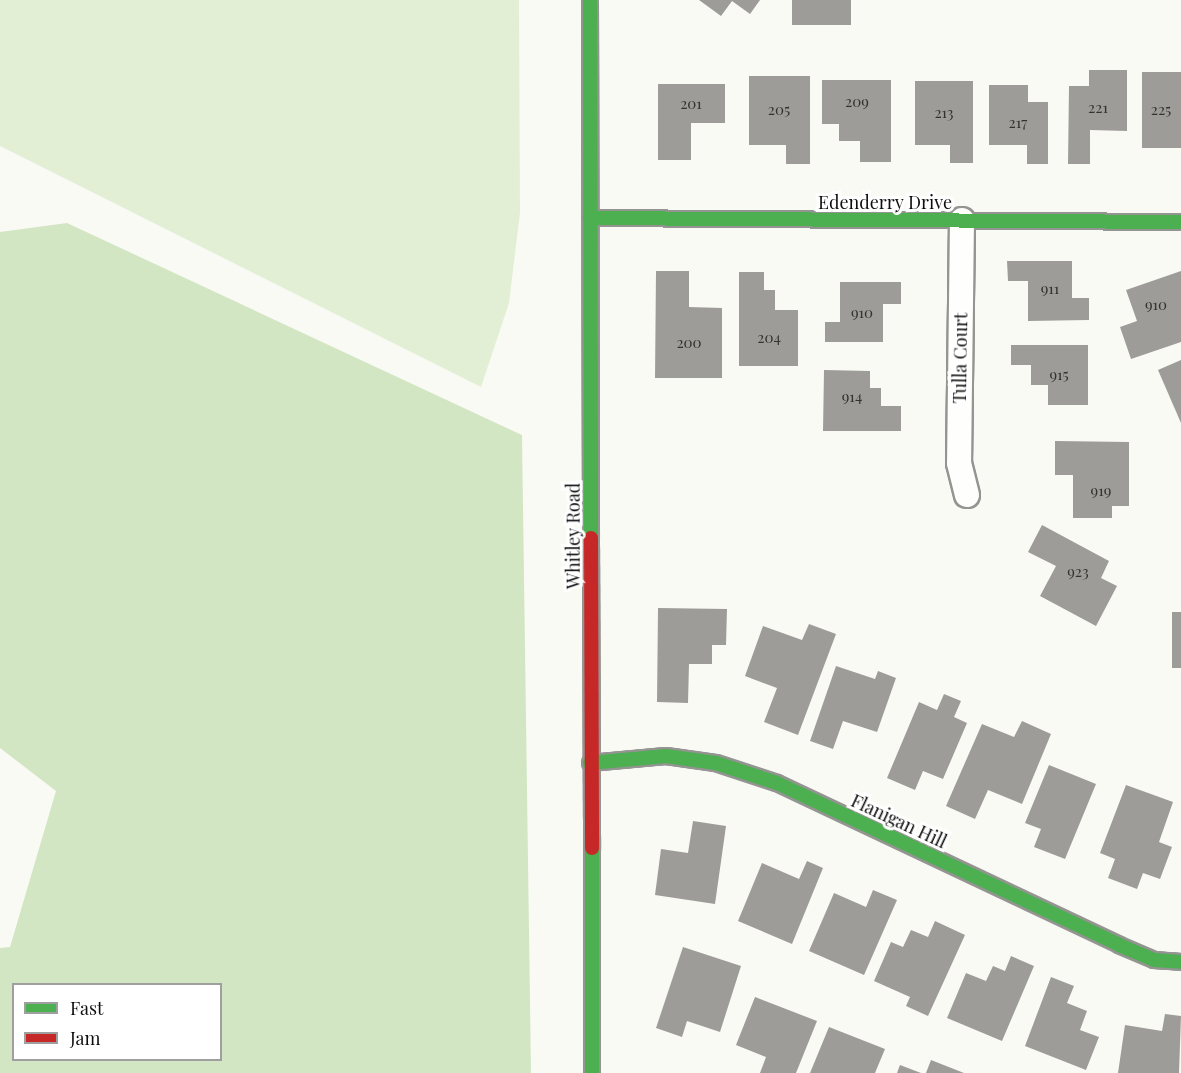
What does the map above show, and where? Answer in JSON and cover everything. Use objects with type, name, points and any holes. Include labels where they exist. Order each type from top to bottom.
[{"type":"street","name":"Whitley Road","points":[[590,0],[592,1073]]},
{"type":"street","name":"Edenderry Drive","points":[[590,218],[1181,222]]},
{"type":"street","name":"Tulla Court","points":[[962,220],[959,463],[967,495]]},
{"type":"street","name":"Flanigan Hill","points":[[590,763],[666,756],[716,763],[777,783],[1119,945],[1154,960],[1181,963]]},
{"type":"green space","points":[[0,0],[519,0],[520,213],[509,303],[481,387],[0,146]]},
{"type":"green space","points":[[67,223],[522,435],[531,1073],[0,1073],[0,948],[10,947],[56,791],[0,748],[0,232]]},
{"type":"building","points":[[699,0],[760,0],[750,14],[732,1],[721,16]]},
{"type":"building","points":[[792,0],[851,0],[851,25],[792,25]]},
{"type":"building","points":[[1089,70],[1127,70],[1127,131],[1090,130],[1090,164],[1068,164],[1069,86],[1089,86]]},
{"type":"building","points":[[1142,72],[1181,72],[1181,148],[1142,148]]},
{"type":"building","points":[[749,76],[810,76],[810,164],[786,164],[786,145],[749,145]]},
{"type":"building","points":[[822,80],[891,80],[891,162],[860,162],[860,141],[839,141],[839,124],[822,124]]},
{"type":"building","points":[[915,81],[973,81],[973,163],[950,163],[950,145],[915,145]]},
{"type":"building","points":[[658,84],[725,84],[725,123],[691,123],[691,160],[658,160]]},
{"type":"building","points":[[989,85],[1028,85],[1028,102],[1048,102],[1048,164],[1027,164],[1027,145],[989,145]]},
{"type":"building","points":[[1007,261],[1072,261],[1072,298],[1089,298],[1089,320],[1028,321],[1028,281],[1008,281]]},
{"type":"building","points":[[656,271],[689,271],[689,307],[722,308],[722,378],[655,378]]},
{"type":"building","points":[[1181,271],[1181,342],[1131,359],[1120,327],[1137,321],[1126,290]]},
{"type":"building","points":[[739,272],[764,272],[764,290],[775,290],[775,310],[798,310],[798,366],[739,366]]},
{"type":"building","points":[[840,282],[901,282],[901,304],[883,304],[883,342],[825,342],[825,322],[840,322]]},
{"type":"building","points":[[1011,345],[1088,345],[1088,405],[1048,405],[1048,385],[1031,385],[1031,365],[1011,365]]},
{"type":"building","points":[[1181,360],[1181,423],[1158,370]]},
{"type":"building","points":[[824,370],[870,371],[870,388],[881,388],[881,406],[901,406],[901,431],[823,431]]},
{"type":"building","points":[[1055,441],[1129,442],[1129,506],[1112,506],[1112,518],[1073,518],[1073,475],[1055,475]]},
{"type":"building","points":[[1042,525],[1109,561],[1101,578],[1117,586],[1096,626],[1040,596],[1056,566],[1028,552]]},
{"type":"building","points":[[658,608],[727,609],[726,645],[712,645],[712,664],[689,664],[688,703],[657,702]]},
{"type":"building","points":[[1172,612],[1181,612],[1181,668],[1172,668]]},
{"type":"building","points":[[809,624],[836,634],[798,735],[764,722],[777,688],[745,676],[763,626],[802,640]]},
{"type":"building","points":[[836,666],[875,679],[878,671],[896,678],[877,732],[843,721],[833,749],[810,741]]},
{"type":"building","points":[[944,694],[961,701],[954,717],[967,723],[943,779],[923,771],[915,790],[887,778],[919,702],[937,710]]},
{"type":"building","points":[[1022,721],[1051,734],[1022,804],[988,790],[975,819],[946,806],[982,724],[1014,737]]},
{"type":"building","points":[[1049,765],[1096,784],[1065,859],[1034,847],[1041,829],[1025,823]]},
{"type":"building","points":[[1126,785],[1173,802],[1159,842],[1172,847],[1160,879],[1143,873],[1137,889],[1108,878],[1115,859],[1100,853]]},
{"type":"building","points":[[693,821],[726,826],[715,904],[655,895],[661,849],[688,853]]},
{"type":"building","points":[[807,861],[823,868],[792,944],[738,921],[762,863],[799,879]]},
{"type":"building","points":[[873,890],[897,900],[864,975],[809,951],[834,893],[866,907]]},
{"type":"building","points":[[935,921],[965,935],[928,1016],[906,1006],[910,997],[874,981],[891,942],[903,947],[911,930],[928,937]]},
{"type":"building","points":[[683,947],[741,966],[720,1032],[687,1021],[682,1037],[656,1028]]},
{"type":"building","points":[[1011,956],[1034,966],[1002,1041],[947,1018],[966,973],[986,981],[993,966],[1005,971]]},
{"type":"building","points":[[1051,977],[1074,986],[1067,1003],[1087,1011],[1080,1030],[1099,1037],[1086,1070],[1025,1046]]},
{"type":"building","points":[[755,997],[817,1021],[796,1073],[760,1073],[766,1057],[736,1045]]},
{"type":"building","points":[[1165,1014],[1181,1016],[1179,1073],[1118,1073],[1125,1025],[1162,1031]]},
{"type":"building","points":[[829,1027],[885,1049],[875,1073],[810,1073]]},
{"type":"building","points":[[931,1060],[964,1073],[926,1073]]},
{"type":"building","points":[[900,1065],[921,1073],[897,1073]]},
{"type":"traffic: fast","points":[[590,0],[591,538]]},
{"type":"traffic: fast","points":[[590,218],[1181,222]]},
{"type":"traffic: fast","points":[[590,763],[666,756],[716,763],[777,783],[1119,945],[1154,960],[1181,962]]},
{"type":"traffic: fast","points":[[592,848],[592,1073]]},
{"type":"traffic: jam","points":[[591,538],[592,848]]}]
